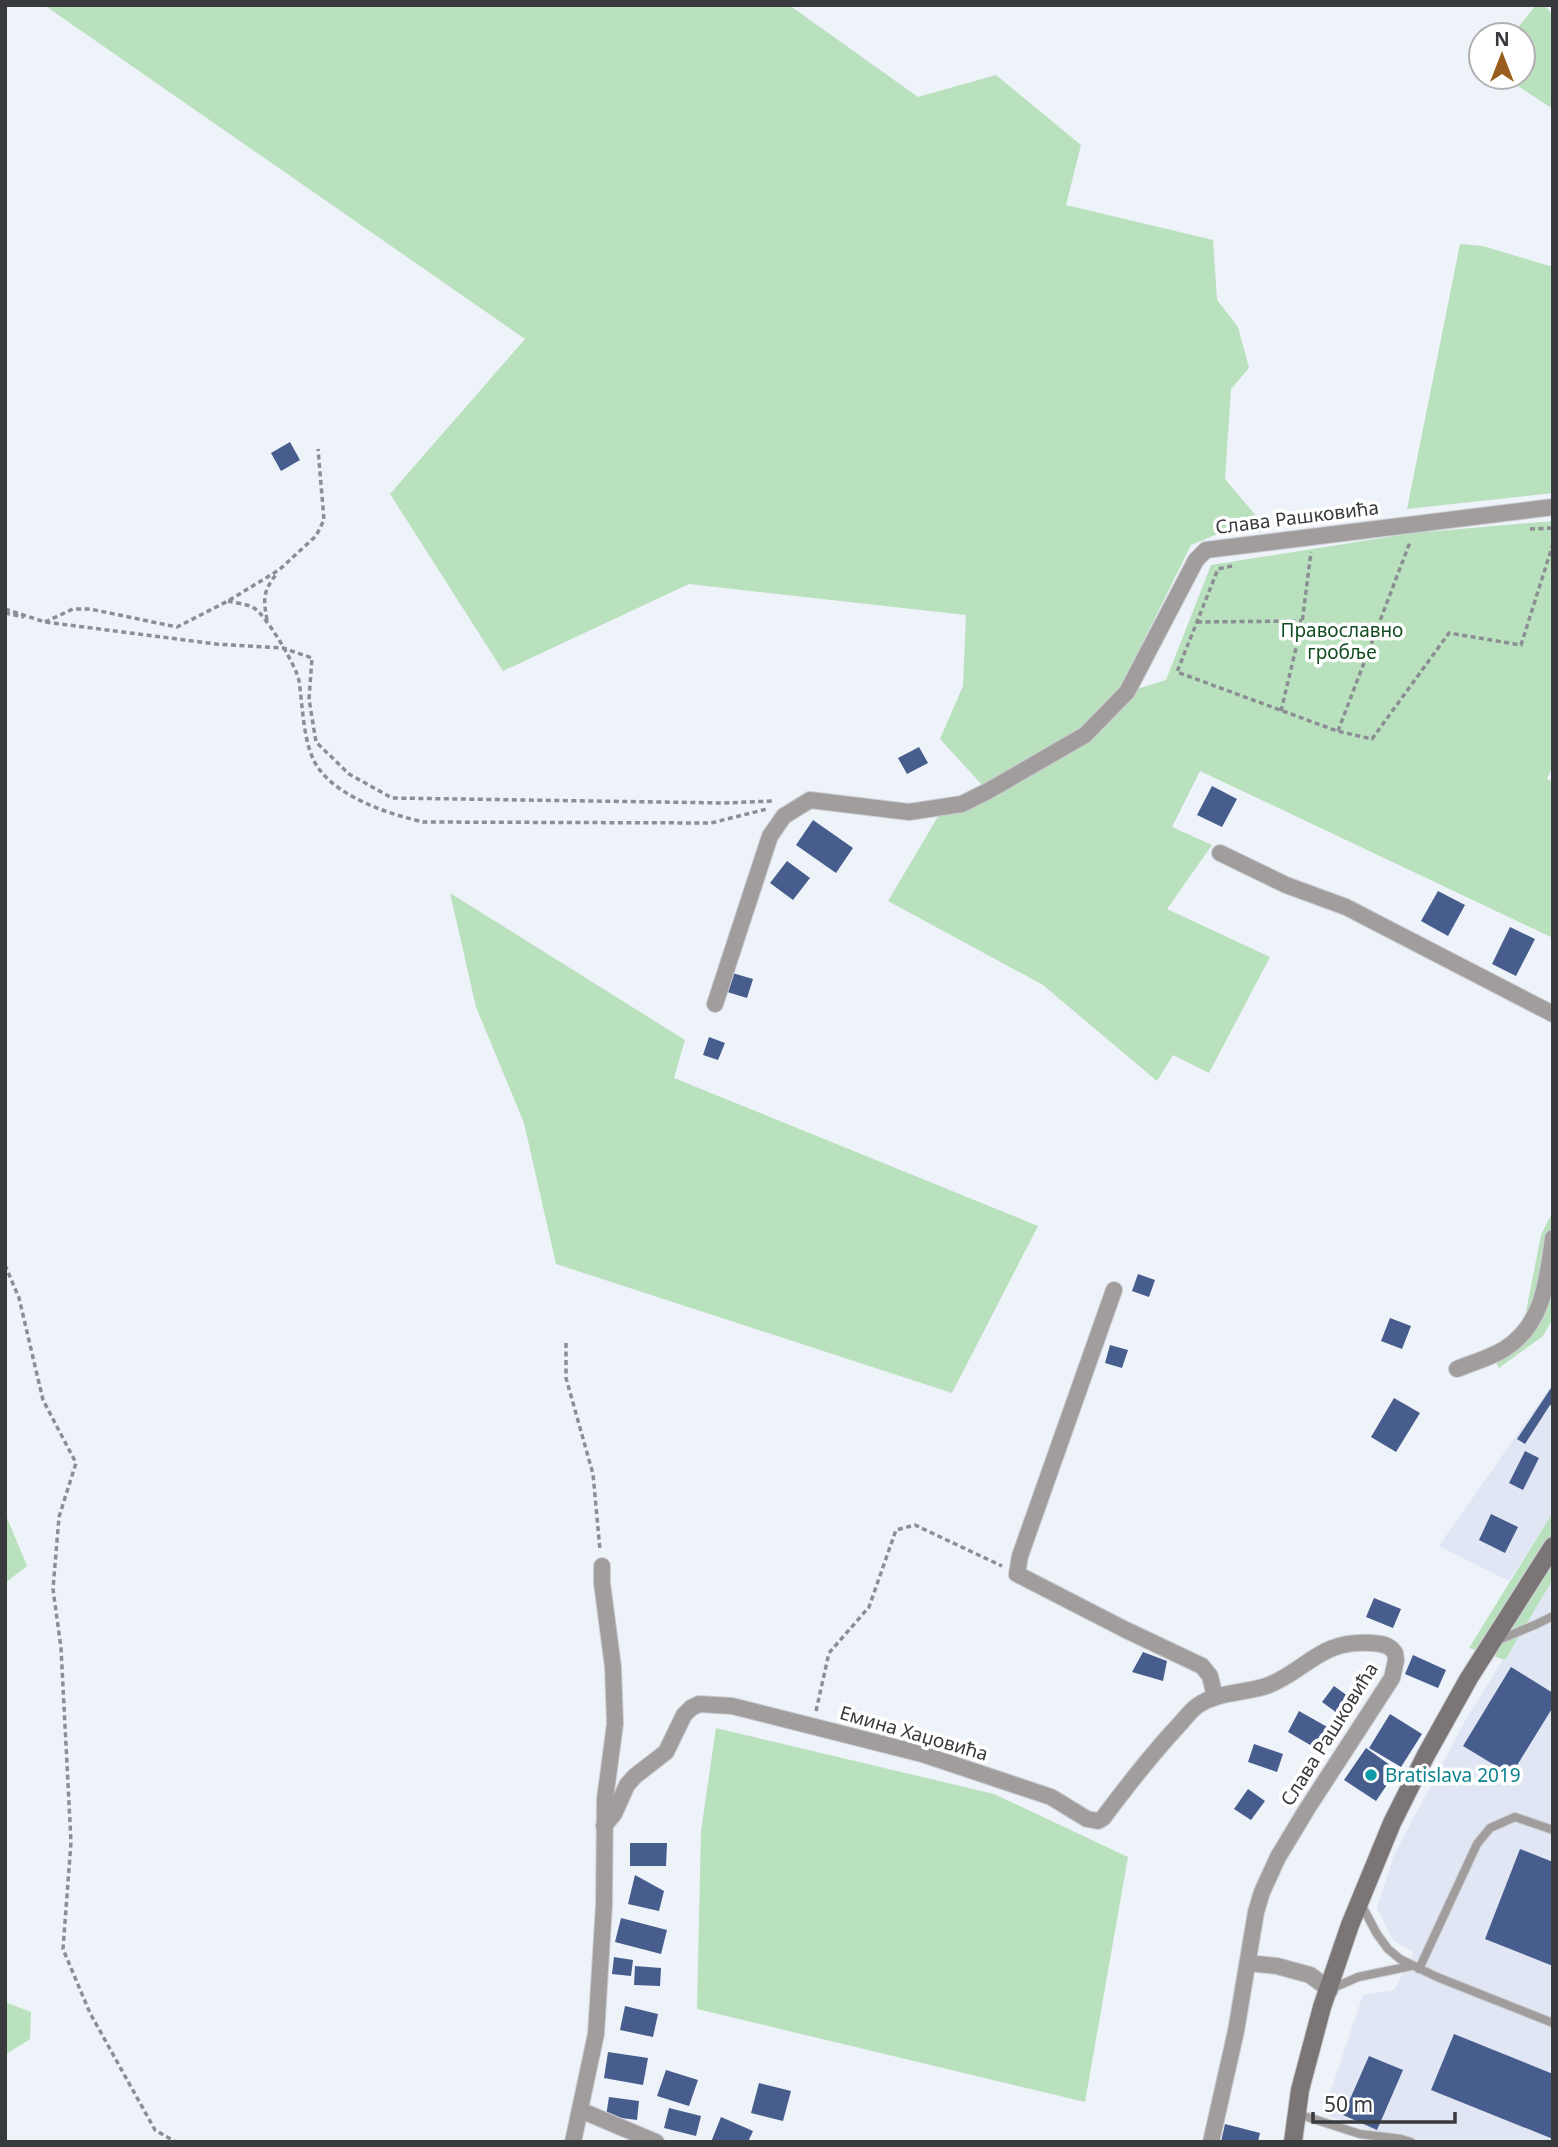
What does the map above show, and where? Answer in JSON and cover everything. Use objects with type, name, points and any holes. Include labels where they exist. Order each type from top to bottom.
[{"type":"main road","points":[[1293,2142],[1295,2113],[1322,2007],[1340,1952],[1392,1824],[1426,1755],[1490,1643],[1553,1546]]},
{"type":"street","name":"Слава Рашковића","points":[[715,1004],[770,836],[784,816],[810,800],[909,812],[962,804],[1085,735],[1127,692],[1196,560],[1206,550],[1553,507]]},
{"type":"street","points":[[1220,853],[1286,885],[1346,907],[1553,1014]]},
{"type":"street","points":[[1457,1369],[1503,1350],[1518,1338],[1536,1317],[1546,1287],[1553,1238]]},
{"type":"street","points":[[1114,1290],[1020,1556],[1017,1574],[1202,1666],[1210,1676],[1215,1698]]},
{"type":"street","points":[[573,2142],[597,2018],[604,1905],[606,1786],[615,1724],[613,1667],[602,1566]]},
{"type":"street","name":"Слава Рашковића","points":[[1211,2142],[1236,2031],[1256,1912],[1268,1876],[1307,1809],[1392,1678],[1395,1653],[1387,1645],[1366,1643],[1338,1646],[1313,1657],[1270,1684],[1251,1691],[1233,1692]]},
{"type":"street","name":"Емина Хаџовића","points":[[604,1826],[614,1814],[627,1785],[666,1752],[684,1715],[691,1707],[699,1704],[732,1706],[922,1754],[1051,1797],[1087,1819],[1098,1821],[1159,1746],[1197,1706],[1233,1692]]},
{"type":"street","points":[[1248,1963],[1277,1966],[1310,1975],[1329,1990]]},
{"type":"street","points":[[580,2109],[656,2142]]},
{"type":"lane","points":[[1490,1643],[1553,1616]]},
{"type":"lane","points":[[1415,1967],[1478,1844],[1490,1828],[1515,1816],[1553,1830]]},
{"type":"lane","points":[[1360,1902],[1388,1949],[1415,1967],[1553,2024]]},
{"type":"lane","points":[[1329,1990],[1358,1977],[1415,1967]]},
{"type":"lane","points":[[1295,2113],[1360,2134],[1411,2142]]},
{"type":"path","points":[[45,622],[74,609],[90,609],[177,627],[228,601],[279,570],[316,536],[324,520],[318,449]]},
{"type":"path","points":[[1337,731],[1417,523]]},
{"type":"path","points":[[1218,569],[1177,672],[1337,731],[1372,739],[1449,634],[1521,645],[1553,544]]},
{"type":"path","points":[[1281,711],[1303,621],[1311,550]]},
{"type":"path","points":[[268,622],[263,600],[266,588],[279,570]]},
{"type":"path","points":[[228,601],[254,608],[268,622],[299,677],[310,751],[319,769],[335,786],[397,816],[424,822],[711,823],[775,808]]},
{"type":"path","points":[[5,611],[45,622],[216,644],[283,648],[313,658],[309,699],[316,741],[349,774],[392,798],[773,802]]},
{"type":"path","points":[[1196,622],[1303,621]]},
{"type":"path","points":[[5,1265],[19,1298],[43,1400],[76,1463],[59,1517],[53,1589],[61,1648],[71,1842],[63,1949],[90,2013],[155,2130],[176,2142]]},
{"type":"path","points":[[566,1343],[566,1378],[593,1474],[602,1566]]},
{"type":"path","points":[[812,1727],[829,1653],[869,1607],[896,1530],[915,1525],[1017,1574]]},
{"type":"shaded area","points":[[1553,1383],[1553,1512],[1509,1581],[1439,1546]]},
{"type":"shaded area","points":[[1553,1579],[1553,2142],[1405,2142],[1323,2114],[1363,1995],[1394,1990],[1414,1953],[1393,1940],[1377,1908],[1394,1855],[1465,1721]]},
{"type":"green space","points":[[44,5],[789,5],[918,97],[996,75],[1081,145],[1066,205],[1213,240],[1217,300],[1238,327],[1249,368],[1231,389],[1225,479],[1257,517],[1261,532],[1215,535],[1191,545],[1121,687],[1085,725],[983,786],[940,739],[963,686],[966,615],[689,584],[503,671],[390,494],[525,339]]},
{"type":"green space","points":[[1536,5],[1545,5],[1553,16],[1553,109],[1525,91],[1537,91],[1537,21],[1523,21]]},
{"type":"green space","points":[[1460,244],[1483,246],[1553,267],[1553,493],[1407,509]]},
{"type":"green space","name":"Православно гробље","points":[[1553,521],[1553,765],[1547,779],[1553,782],[1553,938],[1200,771],[1172,827],[1212,845],[1167,909],[1270,957],[1209,1073],[1173,1055],[1157,1081],[1043,985],[888,901],[943,808],[1089,731],[1127,692],[1166,680],[1211,565],[1413,533]]},
{"type":"green space","points":[[450,893],[685,1040],[674,1078],[1038,1226],[952,1393],[556,1264],[524,1123],[476,1007]]},
{"type":"green space","points":[[1553,1211],[1553,1318],[1543,1336],[1499,1368],[1488,1350],[1511,1334],[1525,1317],[1541,1235]]},
{"type":"green space","points":[[1553,1512],[1553,1579],[1505,1660],[1469,1648]]},
{"type":"green space","points":[[5,1513],[27,1566],[5,1583]]},
{"type":"green space","points":[[716,1728],[994,1794],[1128,1857],[1085,2102],[697,2009],[701,1831]]},
{"type":"green space","points":[[5,2002],[31,2012],[30,2039],[5,2055]]},
{"type":"building","points":[[290,442],[300,460],[281,471],[271,453]]},
{"type":"building","points":[[919,747],[928,763],[907,774],[898,758]]},
{"type":"building","points":[[1212,786],[1237,799],[1222,827],[1197,815]]},
{"type":"building","points":[[813,820],[853,848],[836,873],[796,845]]},
{"type":"building","points":[[787,861],[810,878],[793,900],[770,883]]},
{"type":"building","points":[[1438,891],[1465,905],[1448,936],[1421,921]]},
{"type":"building","points":[[1510,927],[1535,939],[1516,976],[1492,964]]},
{"type":"building","points":[[729,972],[753,979],[747,998],[724,991]]},
{"type":"building","points":[[709,1037],[725,1043],[718,1060],[703,1055]]},
{"type":"building","points":[[1138,1274],[1155,1280],[1149,1297],[1132,1291]]},
{"type":"building","points":[[1390,1318],[1411,1326],[1402,1349],[1381,1341]]},
{"type":"building","points":[[1110,1345],[1128,1350],[1122,1368],[1105,1363]]},
{"type":"building","points":[[1553,1385],[1553,1406],[1550,1405],[1525,1444],[1517,1439]]},
{"type":"building","points":[[1394,1398],[1420,1413],[1396,1452],[1371,1437]]},
{"type":"building","points":[[1525,1451],[1539,1458],[1523,1490],[1509,1483]]},
{"type":"building","points":[[1491,1514],[1518,1527],[1505,1553],[1479,1540]]},
{"type":"building","points":[[1374,1598],[1401,1609],[1393,1628],[1366,1617]]},
{"type":"building","points":[[1143,1652],[1167,1661],[1163,1681],[1132,1672]]},
{"type":"building","points":[[1413,1655],[1446,1670],[1438,1688],[1405,1674]]},
{"type":"building","points":[[1511,1667],[1553,1693],[1553,1707],[1511,1775],[1463,1746]]},
{"type":"building","points":[[1334,1686],[1356,1702],[1344,1718],[1322,1702]]},
{"type":"building","points":[[1299,1711],[1329,1728],[1317,1749],[1288,1732]]},
{"type":"building","points":[[1390,1714],[1422,1734],[1401,1767],[1369,1748]]},
{"type":"building","points":[[1254,1744],[1283,1754],[1277,1772],[1248,1762]]},
{"type":"building","name":"Bratislava 2019","points":[[1366,1748],[1397,1770],[1376,1801],[1344,1780]]},
{"type":"building","points":[[1248,1789],[1265,1801],[1251,1820],[1234,1809]]},
{"type":"building","points":[[630,1843],[667,1843],[666,1866],[630,1866]]},
{"type":"building","points":[[1520,1849],[1553,1862],[1553,1966],[1485,1939]]},
{"type":"building","points":[[635,1875],[664,1891],[659,1911],[628,1904]]},
{"type":"building","points":[[621,1918],[667,1930],[661,1954],[615,1942]]},
{"type":"building","points":[[614,1957],[633,1960],[631,1976],[612,1974]]},
{"type":"building","points":[[635,1966],[661,1968],[660,1986],[634,1985]]},
{"type":"building","points":[[625,2006],[658,2014],[653,2037],[620,2030]]},
{"type":"building","points":[[1454,2034],[1553,2074],[1553,2139],[1431,2090]]},
{"type":"building","points":[[608,2052],[648,2058],[643,2085],[604,2078]]},
{"type":"building","points":[[1369,2056],[1403,2070],[1377,2130],[1343,2115]]},
{"type":"building","points":[[666,2070],[698,2080],[689,2106],[657,2096]]},
{"type":"building","points":[[759,2083],[791,2091],[783,2121],[751,2113]]},
{"type":"building","points":[[609,2097],[639,2101],[637,2120],[606,2116]]},
{"type":"building","points":[[669,2108],[701,2116],[696,2136],[664,2128]]},
{"type":"building","points":[[721,2117],[753,2131],[748,2142],[711,2142]]},
{"type":"building","points":[[1225,2124],[1260,2133],[1258,2142],[1221,2142]]},
{"type":"place","name":"Bratislava 2019","points":[[1371,1775]]}]
